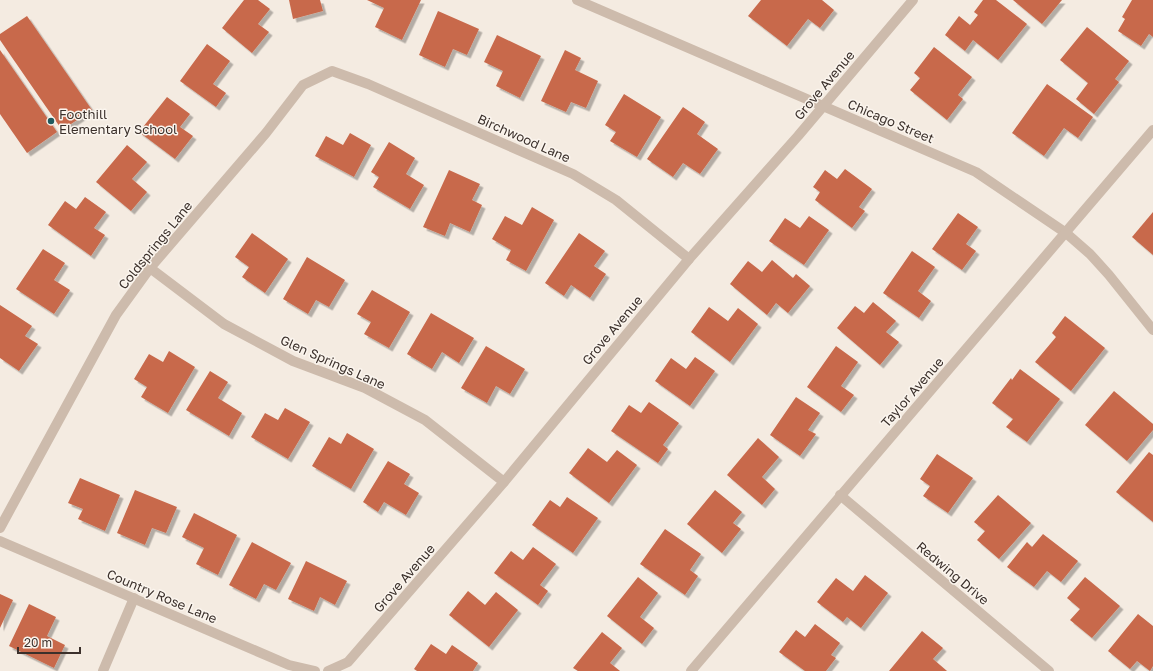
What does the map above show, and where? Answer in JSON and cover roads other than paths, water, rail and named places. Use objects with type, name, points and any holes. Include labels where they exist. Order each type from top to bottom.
[{"type":"street","name":"Chicago Street","points":[[577,0],[976,172],[1066,233],[1094,259],[1153,330]]},
{"type":"street","name":"Grove Avenue","points":[[328,671],[348,662],[504,482],[689,259],[823,106],[913,0]]},
{"type":"street","name":"Birchwood Lane","points":[[332,71],[368,84],[573,174],[616,200],[689,259]]},
{"type":"street","name":"Coldsprings Lane","points":[[0,528],[116,315],[150,268],[266,133],[303,85],[332,71]]},
{"type":"street","name":"Taylor Avenue","points":[[691,671],[1153,130]]},
{"type":"street","name":"Glen Springs Lane","points":[[150,268],[224,324],[293,361],[365,388],[425,420],[504,482]]},
{"type":"street","name":"Redwing Drive","points":[[840,495],[1049,671]]},
{"type":"street","name":"Country Rose Lane","points":[[0,541],[289,665],[315,671]]},
{"type":"street","points":[[104,671],[134,598]]},
{"type":"place","name":"Foothill Elementary School","points":[[51,121]]}]
